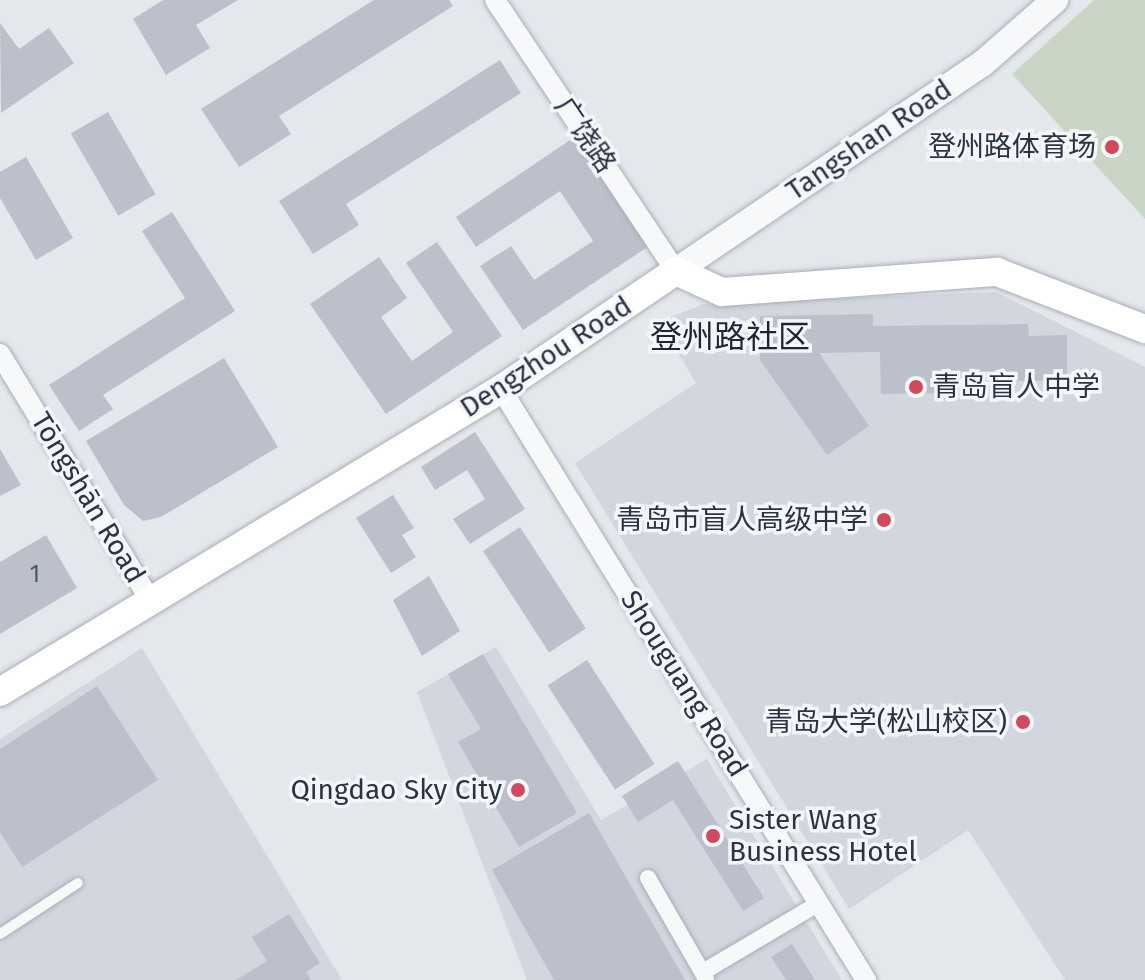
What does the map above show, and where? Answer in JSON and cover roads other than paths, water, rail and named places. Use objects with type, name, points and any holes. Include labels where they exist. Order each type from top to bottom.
[{"type":"main road","points":[[676,271],[722,292],[997,272],[1090,301],[1145,329]]},
{"type":"main road","name":"Dengzhou Road","points":[[0,692],[501,389],[676,271]]},
{"type":"street","name":"广饶路","points":[[495,0],[676,271]]},
{"type":"street","name":"Tangshan Road","points":[[676,271],[982,64],[1055,0]]},
{"type":"street","name":"Tōngshān Road","points":[[0,354],[151,601]]},
{"type":"street","name":"Shouguang Road","points":[[501,389],[866,980]]},
{"type":"street","points":[[648,878],[705,976],[819,903]]},
{"type":"lane","points":[[0,934],[78,883]]},
{"type":"place","name":"登州路体育场","points":[[1112,147]]},
{"type":"place","name":"青岛盲人中学","points":[[916,387]]},
{"type":"place","name":"青岛市盲人高级中学","points":[[884,520]]},
{"type":"place","name":"青岛大学(松山校区)","points":[[1023,722]]},
{"type":"place","name":"Qingdao Sky City","points":[[518,790]]},
{"type":"place","name":"Sister Wang Business Hotel","points":[[713,836]]},
{"type":"district","name":"登州路社区","points":[[730,337]]}]
